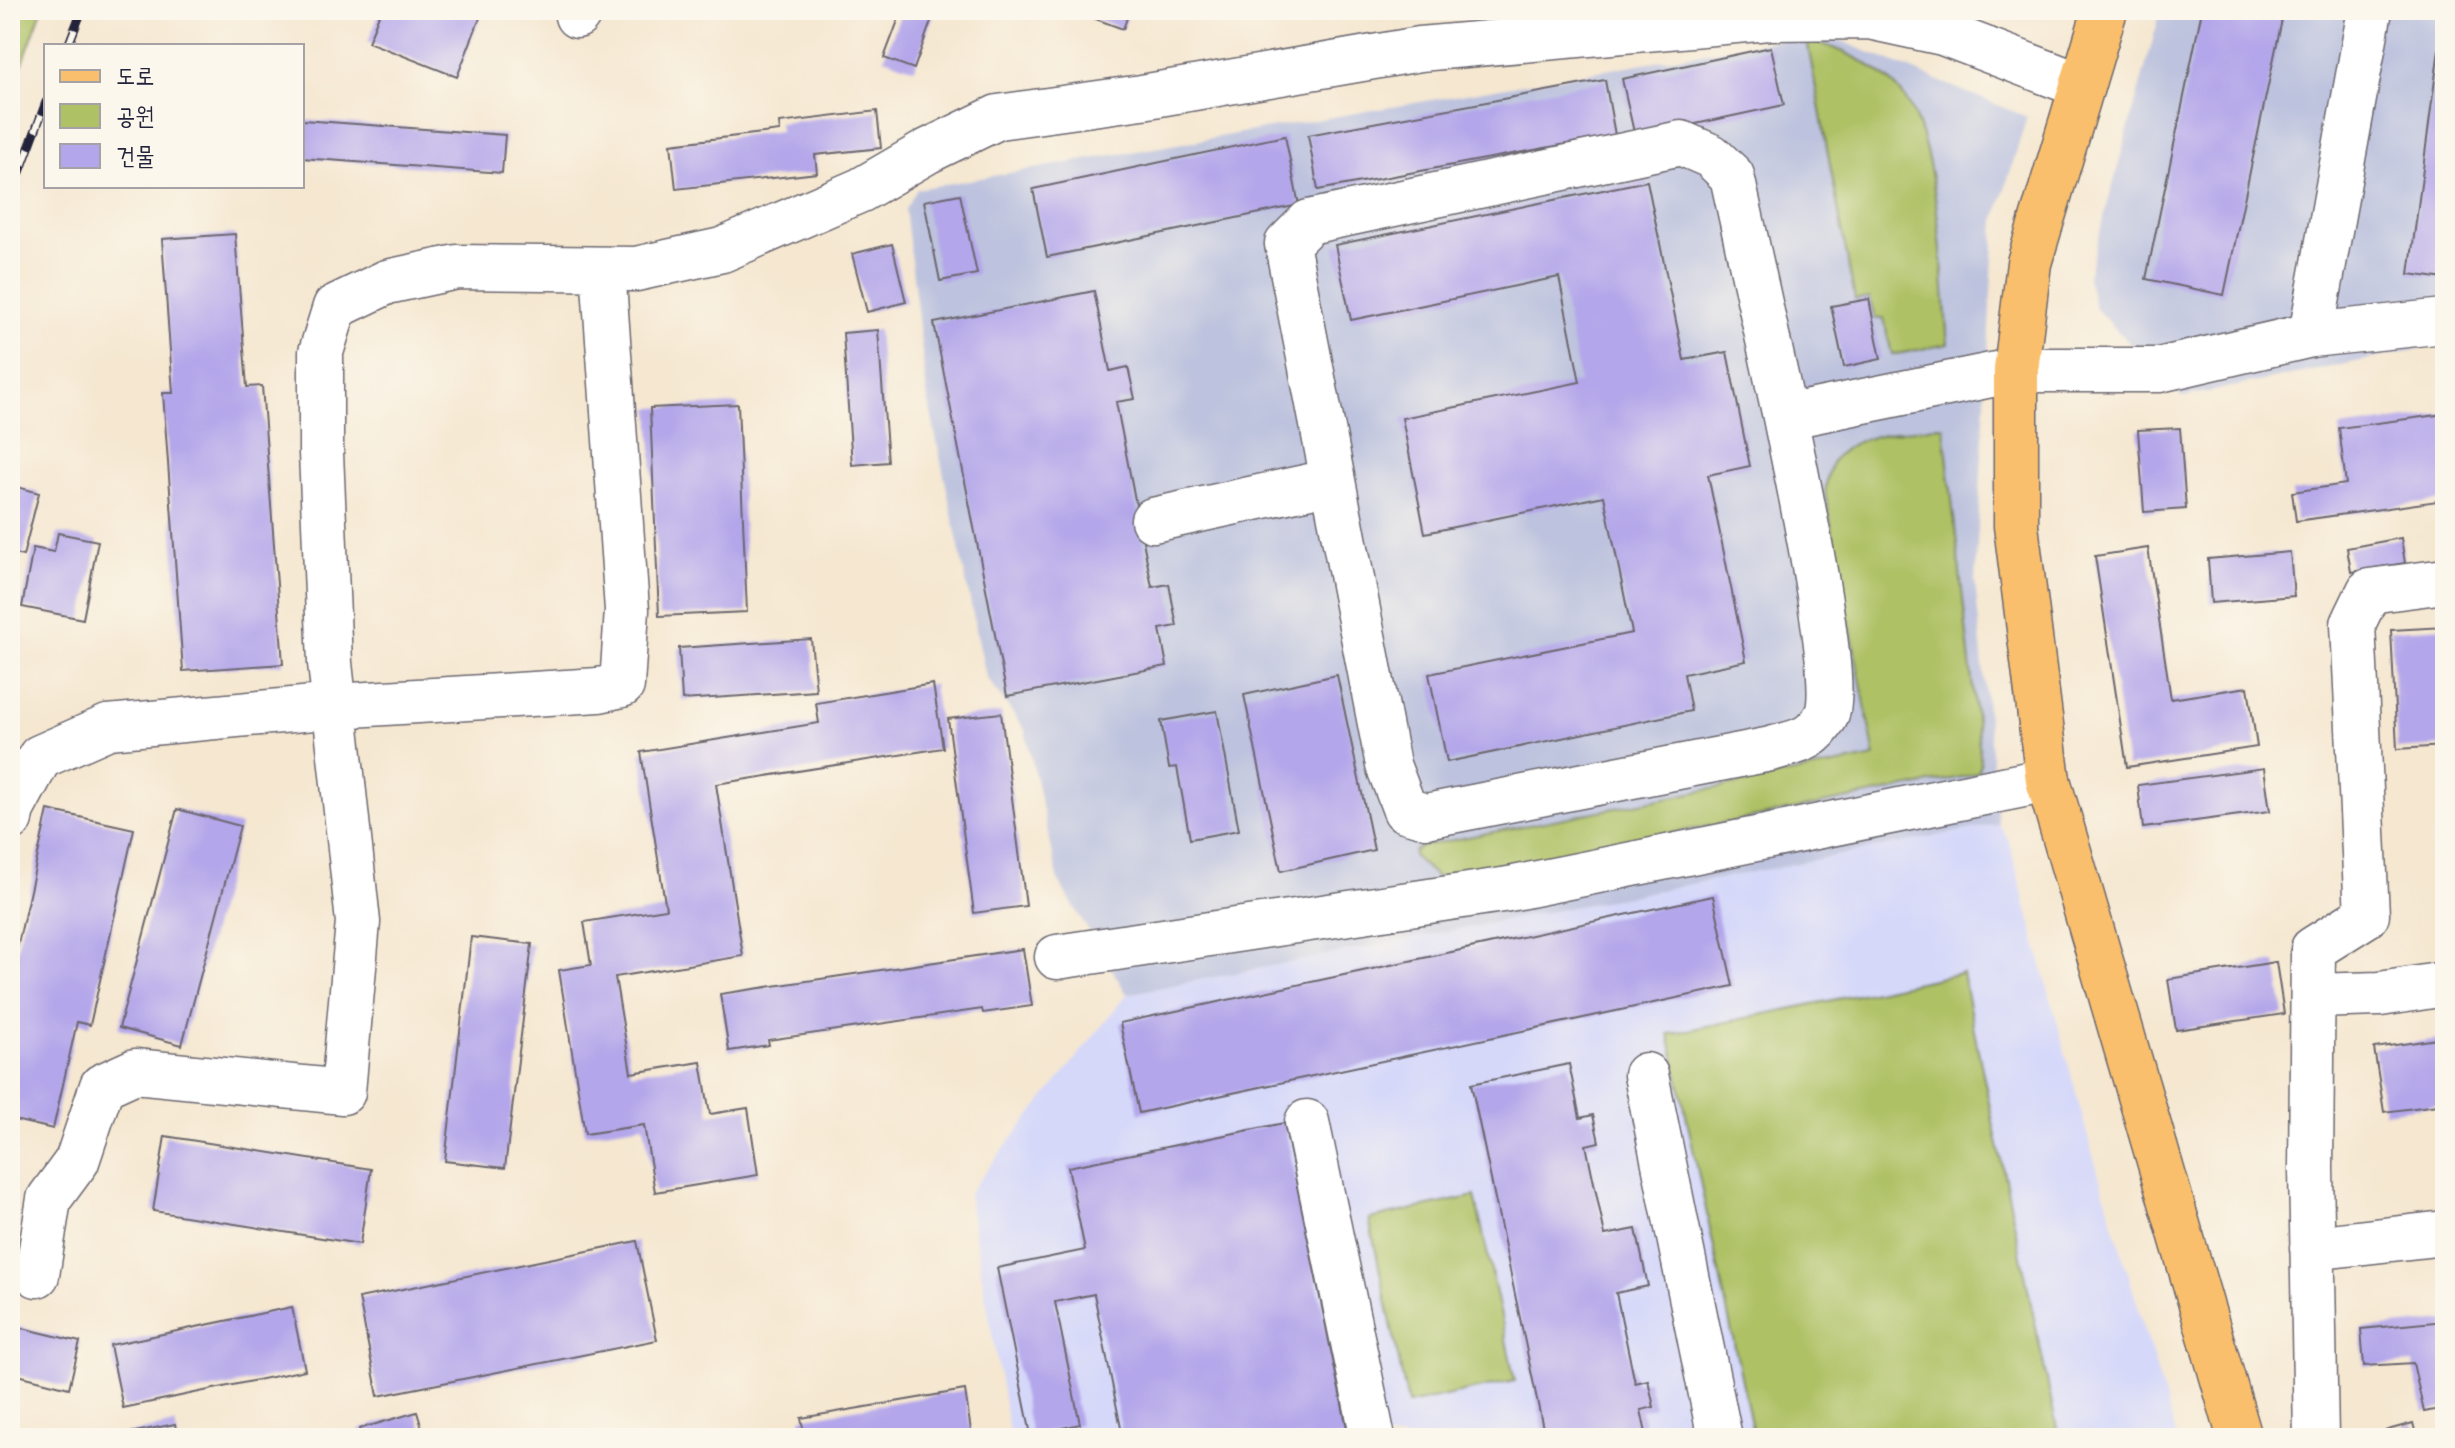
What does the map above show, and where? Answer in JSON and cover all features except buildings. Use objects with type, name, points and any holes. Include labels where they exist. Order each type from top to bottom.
[{"type":"main road","points":[[2105,10],[2029,263],[2016,370],[2016,526],[2048,780],[2240,1438]]},
{"type":"street","points":[[2311,335],[2370,10]]},
{"type":"street","points":[[37,1275],[49,1199],[77,1161],[102,1086],[135,1071],[343,1092],[358,922],[330,663],[321,438],[321,352],[335,307],[387,282],[457,267],[636,269],[722,250],[861,190],[928,151],[998,117],[1142,97],[1420,49],[1769,18],[1869,17],[1948,21],[2082,86]]},
{"type":"street","points":[[1681,143],[1711,156],[1732,176],[1785,417],[1829,660],[1829,713],[1811,737],[1771,749],[1426,816],[1405,810],[1388,765],[1333,481],[1287,244],[1309,222],[1681,143]]},
{"type":"street","points":[[10,819],[12,809],[40,757],[108,727],[335,706],[599,690],[622,685],[627,610],[603,269]]},
{"type":"street","points":[[1785,417],[2016,370],[2159,370],[2311,335],[2445,321]]},
{"type":"street","points":[[1153,520],[1333,481]]},
{"type":"street","points":[[2316,1438],[2312,1248],[2313,949],[2367,915],[2353,624],[2369,591],[2445,581]]},
{"type":"street","points":[[1057,957],[1509,889],[2048,780]]},
{"type":"street","points":[[2313,996],[2380,994],[2445,984]]},
{"type":"street","points":[[1646,1075],[1720,1438]]},
{"type":"street","points":[[1307,1122],[1373,1438]]},
{"type":"street","points":[[2312,1248],[2445,1233]]},
{"type":"shaded area","points":[[2161,10],[2445,10],[2445,344],[2182,397],[2096,309],[2087,279]]},
{"type":"shaded area","points":[[1812,34],[1836,39],[2027,117],[1995,221],[1975,581],[1998,824],[1127,994],[1059,882],[1025,730],[986,677],[927,394],[905,209],[917,189]]},
{"type":"shaded area","points":[[1998,824],[2008,838],[2090,1145],[2177,1438],[1010,1438],[968,1194],[1127,994]]},
{"type":"green space","points":[[10,10],[42,10],[10,98]]},
{"type":"green space","points":[[1807,40],[1868,64],[1898,89],[1912,111],[1923,140],[1937,210],[1948,344],[1892,355],[1884,318],[1875,319],[1870,298],[1855,300]]},
{"type":"green space","points":[[1944,427],[1981,763],[1978,772],[1448,877],[1435,876],[1413,856],[1414,851],[1422,846],[1875,757],[1825,492],[1828,476],[1833,461],[1853,444],[1882,435]]},
{"type":"green space","points":[[1962,973],[2059,1438],[1754,1438],[1669,1034]]},
{"type":"green space","points":[[1475,1196],[1515,1381],[1408,1404],[1369,1219]]},
{"type":"railway","points":[[69,44],[82,10]]},
{"type":"railway","points":[[10,199],[44,107]]}]
